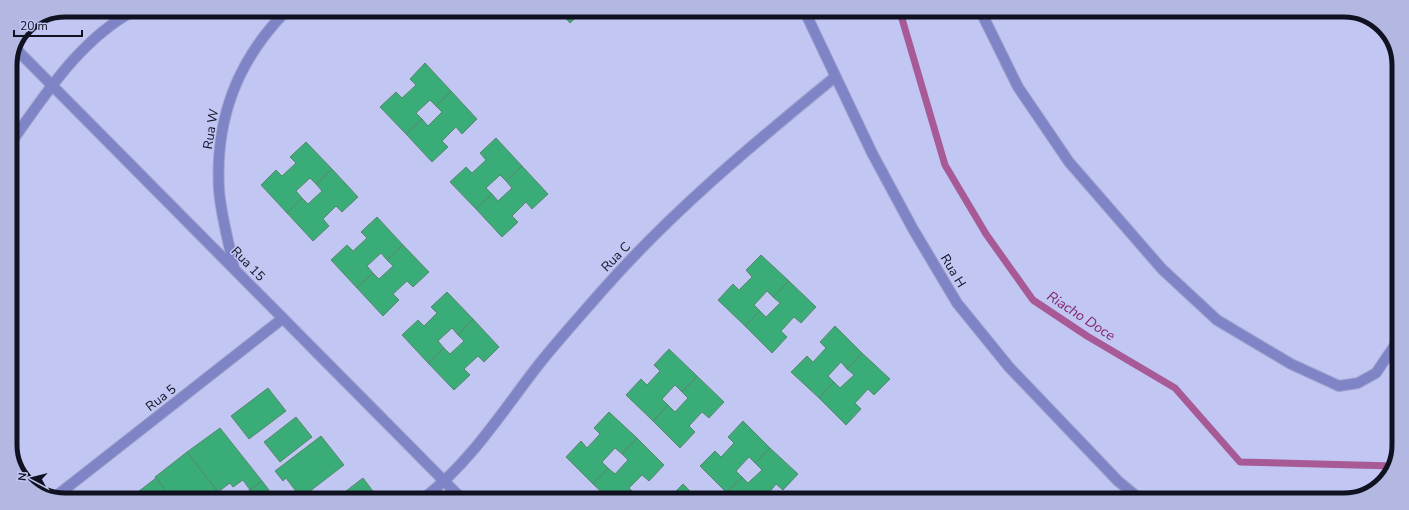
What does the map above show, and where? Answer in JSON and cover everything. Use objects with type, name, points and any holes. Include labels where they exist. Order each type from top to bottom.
[{"type":"street","points":[[17,134],[52,86],[90,44],[110,26],[124,17]]},
{"type":"street","name":"Rua W","points":[[234,268],[220,191],[219,161],[222,130],[229,102],[240,72],[256,47],[280,17]]},
{"type":"street","name":"Rua H","points":[[807,17],[872,154],[913,229],[957,303],[1009,367],[1118,481],[1133,493]]},
{"type":"street","points":[[984,17],[1018,88],[1069,162],[1162,268],[1217,320],[1291,364],[1339,386],[1358,384],[1376,373],[1392,349]]},
{"type":"street","name":"Rua 15","points":[[19,52],[234,268],[282,320],[456,493]]},
{"type":"street","name":"Rua C","points":[[431,493],[445,482],[493,428],[540,362],[602,290],[637,254],[712,180],[772,128],[836,77]]},
{"type":"street","name":"Rua 5","points":[[61,493],[282,320]]},
{"type":"building","points":[[564,17],[576,17],[570,23]]},
{"type":"building","points":[[425,63],[451,91],[436,106],[430,100],[416,113],[422,119],[406,134],[380,107],[396,92],[402,98],[416,85],[410,79]]},
{"type":"building","points":[[451,91],[477,119],[462,134],[456,127],[442,141],[448,147],[432,162],[406,134],[422,119],[428,126],[442,112],[436,106]]},
{"type":"building","points":[[496,138],[522,166],[506,181],[500,175],[486,188],[492,194],[476,209],[450,182],[466,167],[472,173],[486,160],[480,153]]},
{"type":"building","points":[[306,142],[332,169],[316,184],[310,178],[296,191],[302,198],[287,213],[261,185],[276,170],[282,176],[296,163],[290,157]]},
{"type":"building","points":[[522,166],[548,194],[532,209],[526,202],[512,216],[518,222],[502,237],[476,209],[492,194],[498,201],[512,188],[506,181]]},
{"type":"building","points":[[332,169],[358,197],[342,212],[336,206],[323,219],[329,226],[313,241],[287,213],[302,198],[308,204],[322,191],[316,184]]},
{"type":"building","points":[[377,217],[403,245],[387,260],[381,253],[367,266],[373,273],[357,288],[331,260],[347,245],[353,251],[367,238],[361,232]]},
{"type":"building","points":[[403,245],[429,272],[413,287],[407,281],[393,294],[399,300],[383,316],[357,288],[373,273],[379,279],[393,266],[387,260]]},
{"type":"building","points":[[761,255],[789,281],[773,297],[767,291],[754,305],[760,311],[745,326],[718,300],[733,284],[739,290],[752,277],[746,270]]},
{"type":"building","points":[[789,281],[816,307],[801,323],[794,317],[781,331],[787,337],[772,353],[745,326],[760,311],[766,317],[780,303],[773,297]]},
{"type":"building","points":[[447,292],[473,319],[458,335],[452,328],[438,341],[444,348],[428,363],[402,335],[418,320],[424,326],[437,313],[431,307]]},
{"type":"building","points":[[473,319],[499,347],[484,362],[478,356],[464,369],[470,375],[454,390],[428,363],[444,348],[450,354],[464,341],[458,335]]},
{"type":"building","points":[[835,326],[862,353],[847,369],[841,362],[828,376],[834,382],[819,398],[791,372],[807,356],[813,362],[826,348],[820,342]]},
{"type":"building","points":[[669,349],[697,376],[682,392],[675,385],[662,399],[668,405],[653,421],[626,395],[641,379],[647,385],[660,371],[654,365]]},
{"type":"building","points":[[862,353],[890,379],[874,395],[868,389],[855,403],[861,409],[846,425],[819,398],[834,382],[840,388],[854,375],[847,369]]},
{"type":"building","points":[[697,376],[724,402],[709,418],[702,412],[689,426],[695,432],[680,448],[653,421],[668,405],[675,412],[688,398],[682,392]]},
{"type":"building","points":[[268,388],[286,411],[249,439],[231,416]]},
{"type":"building","points":[[609,412],[637,438],[622,454],[615,448],[602,462],[608,468],[593,484],[566,457],[581,441],[587,448],[600,434],[594,428]]},
{"type":"building","points":[[296,417],[312,437],[280,462],[264,442]]},
{"type":"building","points":[[743,421],[770,448],[755,463],[749,457],[736,471],[742,477],[727,493],[700,466],[715,451],[721,457],[734,443],[728,437]]},
{"type":"building","points":[[220,428],[262,481],[250,490],[243,480],[233,487],[230,483],[218,492],[187,452]]},
{"type":"building","points":[[321,436],[344,465],[308,493],[297,493],[286,478],[283,481],[275,471]]},
{"type":"building","points":[[637,438],[664,465],[649,481],[642,475],[629,488],[634,493],[603,493],[593,484],[608,468],[615,474],[628,460],[622,454]]},
{"type":"building","points":[[770,448],[798,474],[783,490],[776,484],[769,493],[727,493],[742,477],[748,483],[762,470],[755,463]]},
{"type":"building","points":[[187,452],[219,493],[168,493],[155,477]]},
{"type":"building","points":[[156,478],[168,493],[137,493]]},
{"type":"building","points":[[363,478],[374,493],[344,493]]},
{"type":"building","points":[[262,481],[269,490],[265,493],[246,493]]},
{"type":"building","points":[[683,484],[692,493],[674,493]]},
{"type":"waterway","name":"Riacho Doce","points":[[901,17],[945,165],[986,234],[1033,300],[1087,336],[1175,388],[1240,462],[1387,466]]}]
